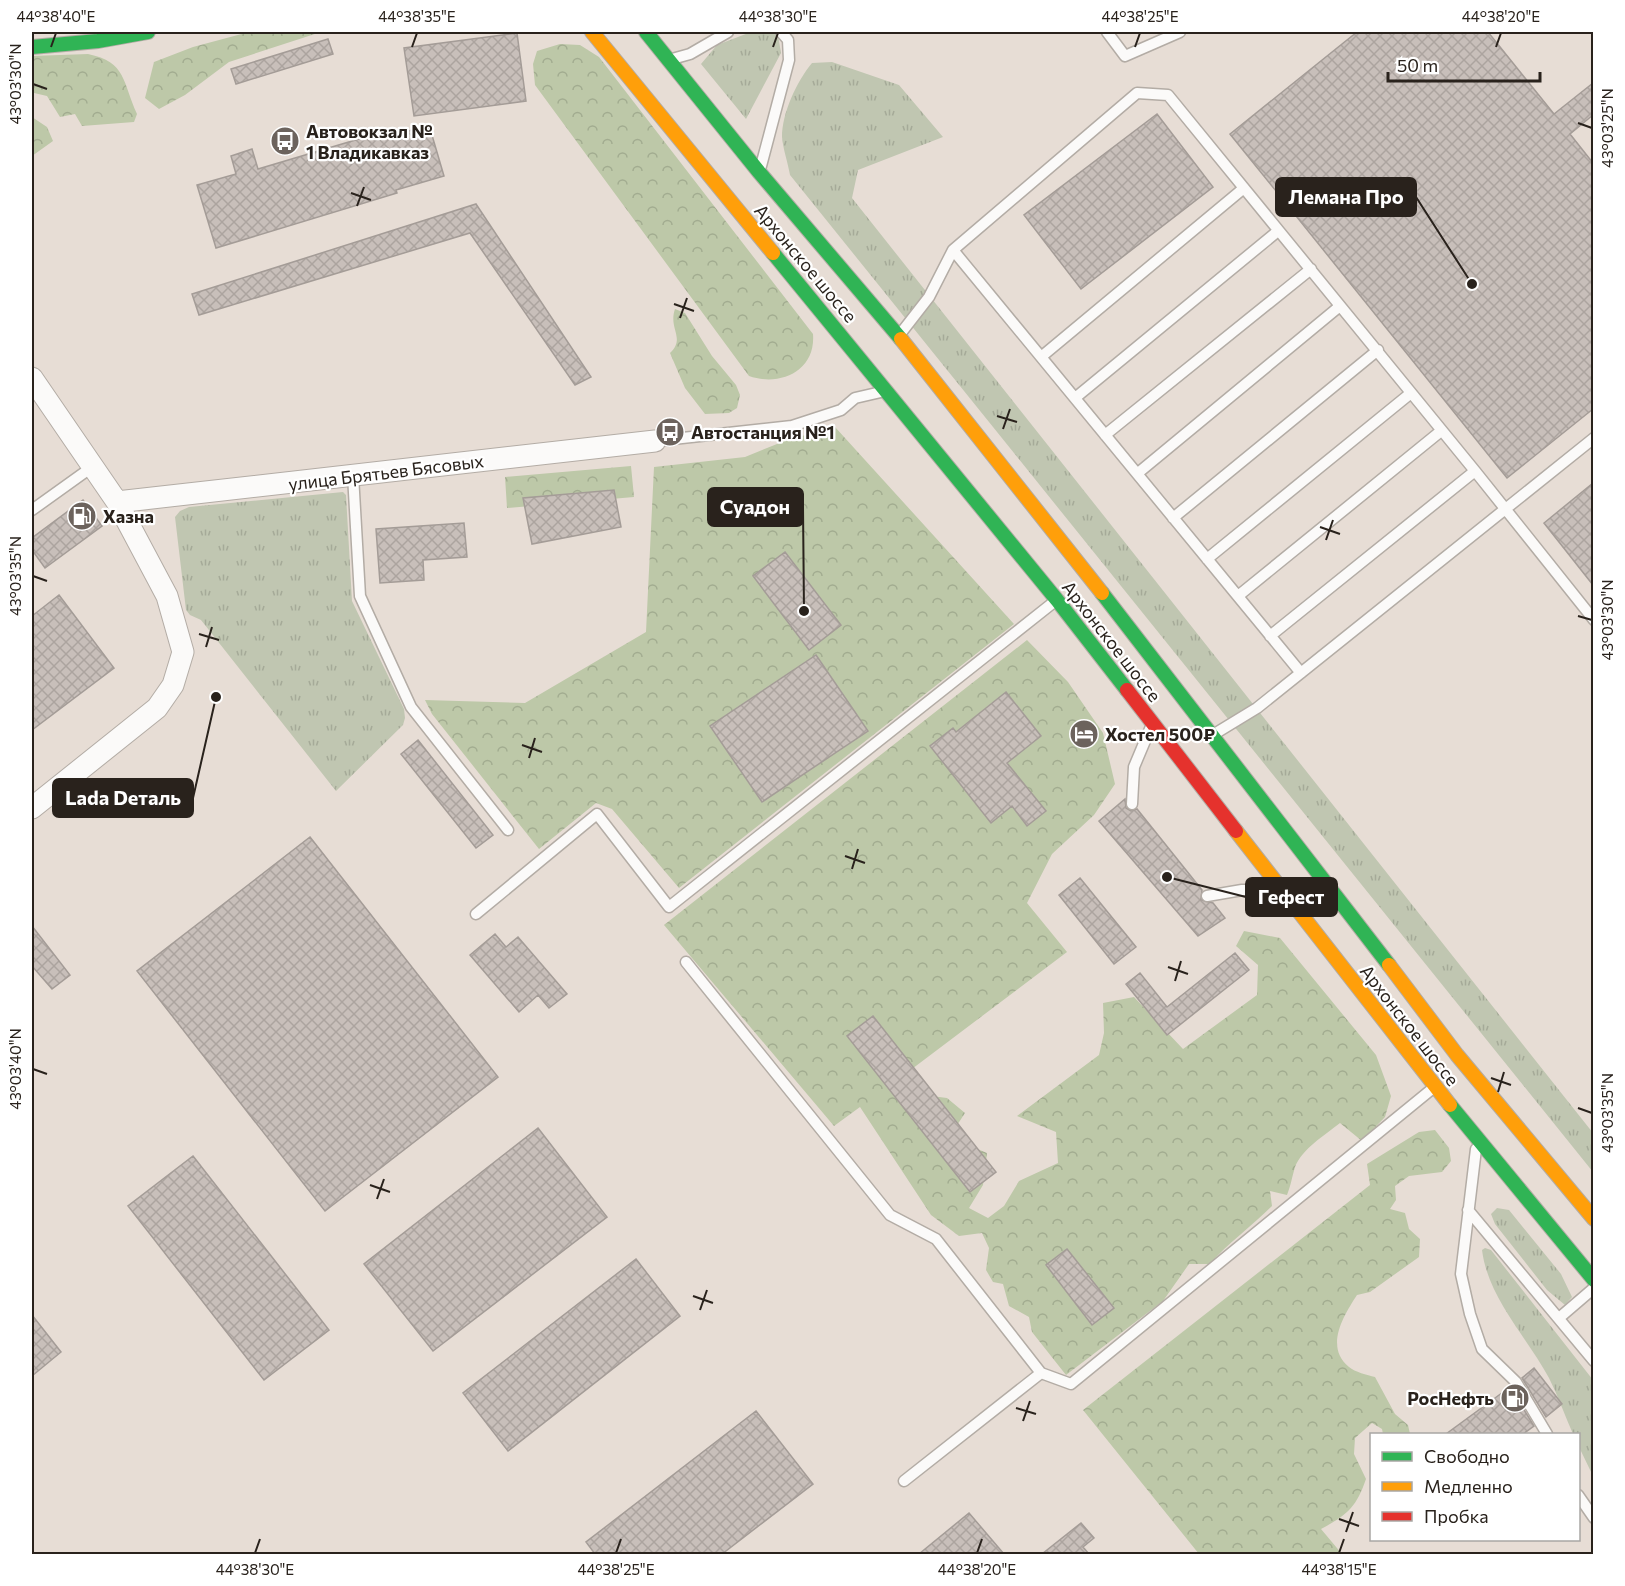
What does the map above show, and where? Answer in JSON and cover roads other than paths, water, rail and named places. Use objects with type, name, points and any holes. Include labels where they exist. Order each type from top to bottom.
[{"type":"main road","points":[[32,47],[98,41],[148,32]]},
{"type":"main road","name":"Архонское шоссе","points":[[592,32],[888,390],[1057,600],[1098,657],[1153,722],[1435,1087],[1593,1280]]},
{"type":"main road","name":"Архонское шоссе","points":[[646,32],[759,172],[899,336],[1213,734],[1458,1055],[1593,1219]]},
{"type":"street","points":[[32,378],[117,502],[167,596],[183,652],[173,685],[157,708],[32,808]]},
{"type":"street","name":"улица Брятьев Бясовых","points":[[117,502],[655,441]]},
{"type":"lane","points":[[669,60],[690,54],[728,32]]},
{"type":"lane","points":[[781,32],[786,36],[790,46]]},
{"type":"lane","points":[[759,172],[786,74],[794,32]]},
{"type":"lane","points":[[1107,32],[1125,56],[1180,32]]},
{"type":"lane","points":[[899,336],[929,297],[953,250],[1137,93],[1168,95],[1378,350],[1593,620]]},
{"type":"lane","points":[[1041,357],[1244,188]]},
{"type":"lane","points":[[1075,398],[1278,231]]},
{"type":"lane","points":[[953,250],[1301,673]]},
{"type":"lane","points":[[1105,435],[1311,269]]},
{"type":"lane","points":[[1138,473],[1340,306]]},
{"type":"lane","points":[[1173,518],[1378,350]]},
{"type":"lane","points":[[655,441],[792,426],[841,410],[855,398],[888,390]]},
{"type":"lane","points":[[1208,559],[1411,393]]},
{"type":"lane","points":[[1238,596],[1442,430]]},
{"type":"lane","points":[[1213,734],[1257,708],[1593,438]]},
{"type":"lane","points":[[32,510],[92,466]]},
{"type":"lane","points":[[1270,636],[1475,471]]},
{"type":"lane","points":[[353,475],[360,596],[411,707],[508,830]]},
{"type":"lane","points":[[476,914],[597,813],[669,907],[1057,600]]},
{"type":"lane","points":[[1132,804],[1134,767],[1153,722]]},
{"type":"lane","points":[[1207,896],[1242,890],[1282,890]]},
{"type":"lane","points":[[686,962],[890,1215],[936,1239],[1041,1373],[1071,1384],[1435,1087]]},
{"type":"lane","points":[[1477,1140],[1461,1274],[1482,1349],[1516,1382],[1546,1433]]},
{"type":"lane","points":[[1468,1210],[1593,1361]]},
{"type":"lane","points":[[1559,1318],[1593,1288]]},
{"type":"lane","points":[[904,1481],[1041,1373]]},
{"type":"lane","points":[[1580,1498],[1593,1518]]},
{"type":"place","name":"Автовокзал № 1 Владикавказ","points":[[285,141]]},
{"type":"place","name":"Лемана Про","points":[[1472,284]]},
{"type":"place","name":"Автостанция №1","points":[[670,432]]},
{"type":"place","name":"Хазна","points":[[82,516]]},
{"type":"place","name":"Суадон","points":[[804,611]]},
{"type":"place","name":"Lada Dеталь","points":[[216,697]]},
{"type":"place","name":"Хостел 500₽","points":[[1084,734]]},
{"type":"place","name":"Гефест","points":[[1167,877]]},
{"type":"place","name":"РосНефть","points":[[1515,1398]]}]
